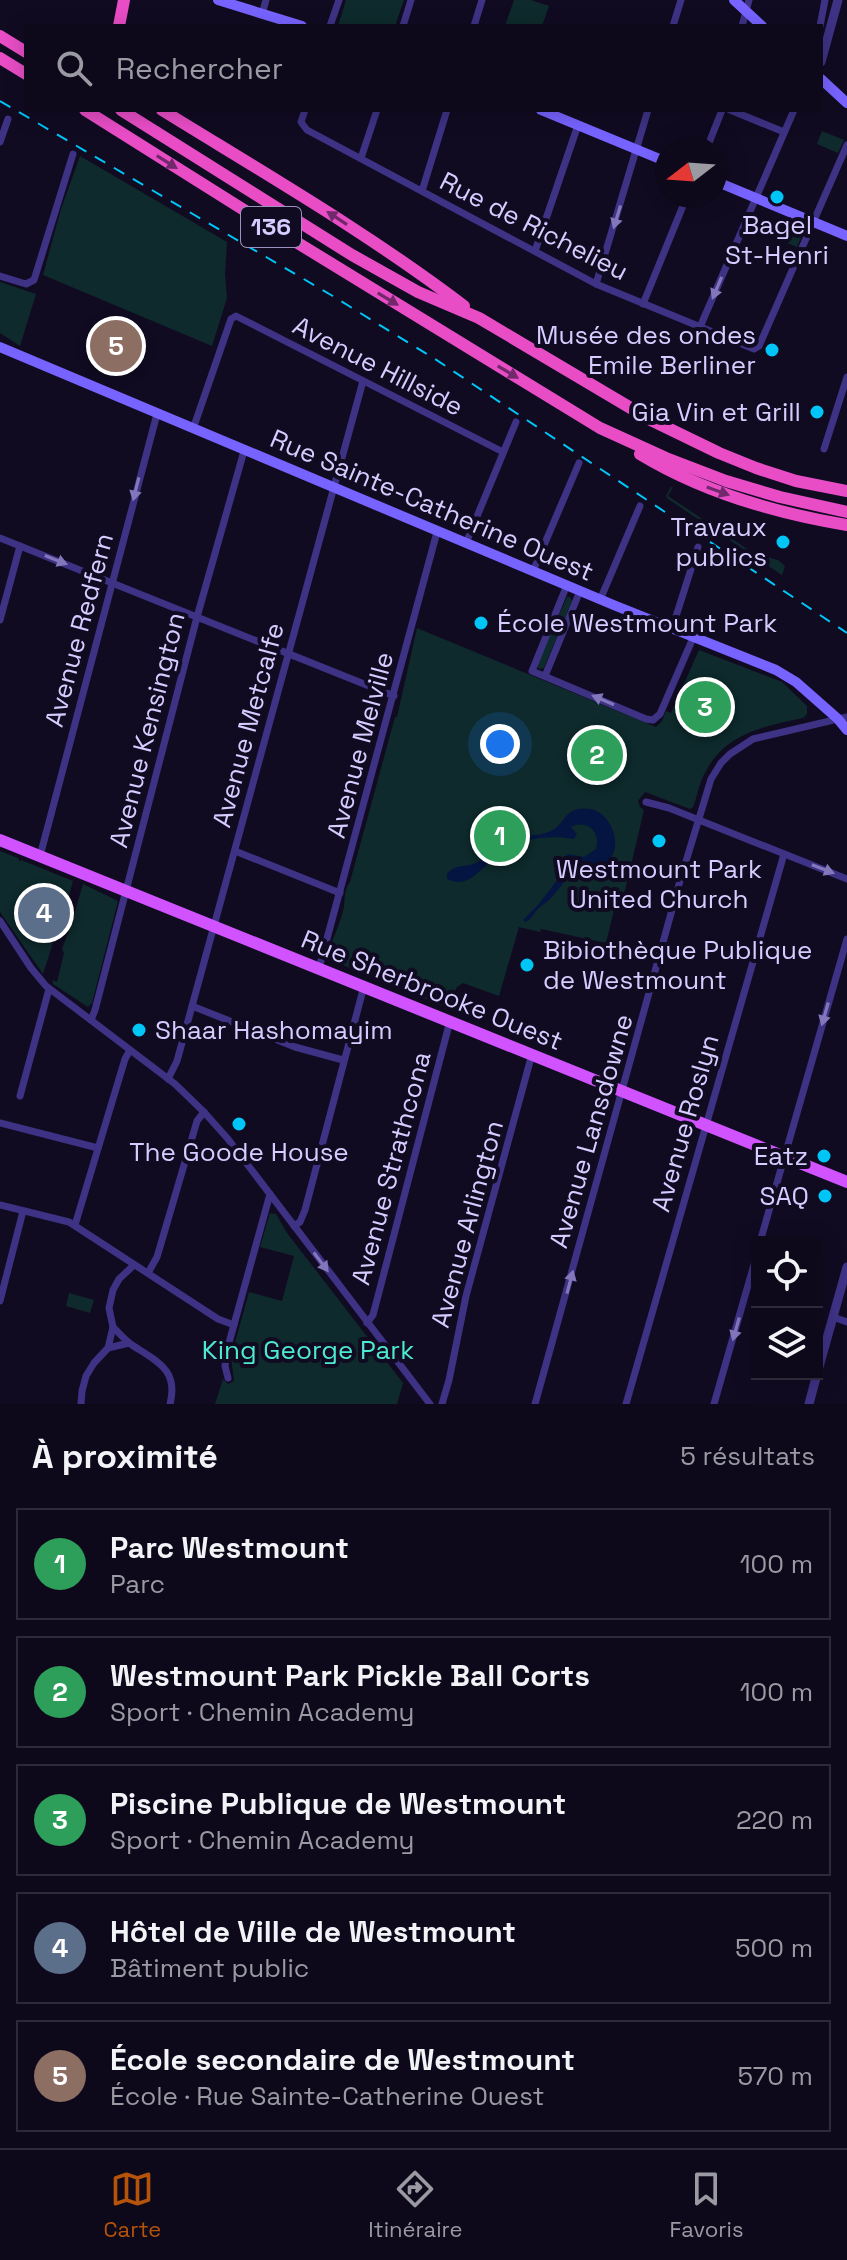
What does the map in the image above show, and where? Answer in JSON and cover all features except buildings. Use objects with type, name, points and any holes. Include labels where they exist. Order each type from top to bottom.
[{"type":"highway","points":[[119,24],[124,0]]},
{"type":"highway","points":[[0,36],[24,51]]},
{"type":"highway","points":[[0,58],[24,73]]},
{"type":"highway","name":"136","points":[[88,112],[600,428],[726,481],[847,512]]},
{"type":"highway","name":"136","points":[[124,112],[352,255],[418,292],[479,318],[619,402],[702,445],[766,471],[796,481],[847,491]]},
{"type":"highway","points":[[165,112],[349,225],[426,277],[479,318]]},
{"type":"highway","points":[[600,428],[660,466],[701,485],[777,510],[847,525]]},
{"type":"main road","points":[[218,0],[295,24]]},
{"type":"main road","points":[[734,0],[748,6],[761,24]]},
{"type":"main road","points":[[823,81],[847,103]]},
{"type":"main road","points":[[546,112],[655,157]]},
{"type":"main road","points":[[727,186],[847,236]]},
{"type":"main road","name":"Rue Sainte-Catherine Ouest","points":[[0,347],[781,673],[844,719],[847,730]]},
{"type":"main road","name":"Rue Sherbrooke Ouest","points":[[0,840],[847,1182]]},
{"type":"street","points":[[262,14],[266,0]]},
{"type":"street","points":[[331,24],[339,0]]},
{"type":"street","points":[[404,24],[411,0]]},
{"type":"street","points":[[475,24],[482,0]]},
{"type":"street","points":[[674,24],[681,0]]},
{"type":"street","points":[[820,24],[825,0]]},
{"type":"street","points":[[823,55],[838,0]]},
{"type":"street","name":"Rue de Richelieu","points":[[305,112],[302,124],[305,129],[596,284],[756,349],[813,221]]},
{"type":"street","points":[[361,158],[376,112]]},
{"type":"street","points":[[422,191],[446,112]]},
{"type":"street","points":[[596,284],[647,112]]},
{"type":"street","points":[[712,136],[721,112]]},
{"type":"street","points":[[735,112],[784,132]]},
{"type":"street","points":[[700,327],[793,112]]},
{"type":"street","points":[[0,142],[8,119]]},
{"type":"street","points":[[535,251],[578,125]]},
{"type":"street","points":[[813,221],[847,145]]},
{"type":"street","points":[[0,276],[26,284],[34,278],[73,154]]},
{"type":"street","points":[[643,304],[682,208]]},
{"type":"street","name":"Avenue Hillside","points":[[193,429],[231,319],[238,317],[503,452]]},
{"type":"street","points":[[824,449],[847,377]]},
{"type":"street","name":"Avenue Metcalfe","points":[[168,1079],[177,1061],[363,381]]},
{"type":"street","name":"Avenue Redfern","points":[[40,856],[157,414]]},
{"type":"street","points":[[466,543],[516,422]]},
{"type":"street","name":"Avenue Kensington","points":[[91,1020],[244,451]]},
{"type":"street","points":[[533,571],[579,463]]},
{"type":"street","points":[[600,600],[640,506]]},
{"type":"street","name":"Avenue Melville","points":[[319,968],[437,532]]},
{"type":"street","points":[[0,538],[394,696]]},
{"type":"street","points":[[0,620],[20,546]]},
{"type":"street","points":[[672,629],[698,547]]},
{"type":"street","points":[[567,585],[532,671],[653,720],[660,714],[693,638]]},
{"type":"street","points":[[545,676],[580,591]]},
{"type":"street","name":"Avenue Lansdowne","points":[[535,1404],[698,820],[716,771],[738,747],[762,736],[844,719]]},
{"type":"street","points":[[646,802],[664,806],[847,879]]},
{"type":"street","points":[[235,851],[340,893]]},
{"type":"street","name":"Avenue Roslyn","points":[[626,1404],[784,854]]},
{"type":"street","points":[[0,921],[49,989],[168,1079],[204,1112],[228,1139],[430,1404]]},
{"type":"street","points":[[762,1236],[847,939]]},
{"type":"street","points":[[294,1226],[300,1222],[305,1210],[364,986]]},
{"type":"street","points":[[20,1096],[49,989]]},
{"type":"street","points":[[192,1006],[295,1047],[343,1060]]},
{"type":"street","name":"Avenue Strathcona","points":[[367,1323],[373,1315],[450,1021]]},
{"type":"street","points":[[75,1225],[130,1050]]},
{"type":"street","name":"Avenue Arlington","points":[[442,1404],[466,1296],[532,1054]]},
{"type":"street","points":[[148,1273],[157,1257],[197,1121],[204,1112]]},
{"type":"street","points":[[0,1123],[98,1148]]},
{"type":"street","points":[[228,1378],[225,1358],[270,1194]]},
{"type":"street","points":[[0,1205],[75,1225],[218,1319],[234,1325]]},
{"type":"street","points":[[0,1301],[23,1211]]},
{"type":"street","points":[[81,1404],[86,1376],[108,1348],[113,1327],[109,1308],[113,1290],[119,1279],[134,1265]]},
{"type":"street","points":[[823,1353],[847,1267]]},
{"type":"street","points":[[714,1404],[751,1275]]},
{"type":"street","points":[[833,1317],[847,1322]]},
{"type":"street","points":[[113,1327],[129,1343],[165,1368],[172,1384],[170,1404]]},
{"type":"street","points":[[108,1348],[129,1343]]},
{"type":"street","points":[[809,1404],[815,1380]]},
{"type":"green space","points":[[346,0],[404,0],[396,24],[339,24]]},
{"type":"green space","points":[[514,0],[531,0],[549,6],[543,24],[506,24]]},
{"type":"green space","points":[[822,131],[844,140],[838,153],[817,144]]},
{"type":"green space","points":[[80,156],[227,242],[227,298],[212,346],[43,275],[61,209]]},
{"type":"green space","points":[[795,221],[805,228],[797,247],[785,242]]},
{"type":"green space","points":[[0,282],[36,294],[20,346],[0,333]]},
{"type":"green space","points":[[671,487],[668,496],[753,553],[778,560],[785,566],[782,575],[668,499],[666,496]]},
{"type":"green space","points":[[567,597],[572,601],[544,668],[539,669],[537,665]]},
{"type":"green space","points":[[417,628],[656,727],[666,711],[671,713],[699,650],[782,682],[807,706],[807,714],[803,718],[748,733],[724,748],[704,775],[690,809],[645,792],[638,801],[644,810],[623,899],[617,898],[606,943],[519,927],[499,996],[463,983],[456,988],[450,1009],[326,958],[342,914],[397,717]]},
{"type":"green space","points":[[0,851],[18,858],[20,862],[73,881],[69,896],[45,888],[29,933],[53,943],[43,974],[0,912]]},
{"type":"green space","points":[[83,884],[118,901],[92,1003],[88,1007],[53,984],[53,980],[57,982],[64,953],[62,949]]},
{"type":"green space","name":"King George Park","points":[[270,1213],[276,1214],[287,1233],[403,1383],[397,1404],[215,1404],[223,1379],[228,1384],[234,1381],[231,1357],[249,1292],[282,1301],[294,1256],[260,1247]]},
{"type":"green space","points":[[69,1293],[94,1300],[90,1313],[66,1306]]},
{"type":"water","points":[[694,688],[724,701],[721,708],[710,703],[703,718],[685,711]]},
{"type":"water","points":[[578,809],[595,810],[607,820],[614,834],[613,854],[601,865],[571,876],[527,921],[523,920],[565,870],[564,861],[568,854],[584,857],[596,849],[595,832],[587,826],[571,827],[577,834],[574,839],[557,837],[521,842],[498,854],[471,878],[456,882],[447,879],[451,870],[482,859],[499,830],[521,835],[546,833]]},
{"type":"railway","points":[[0,101],[435,359],[847,633]]},
{"type":"place","name":"Bagel St-Henri","points":[[777,197]]},
{"type":"place","name":"École secondaire de Westmount","points":[[116,346]]},
{"type":"place","name":"Musée des ondes Emile Berliner","points":[[772,350]]},
{"type":"place","name":"Gia Vin et Grill","points":[[817,412]]},
{"type":"place","name":"Travaux publics","points":[[783,542]]},
{"type":"place","name":"École Westmount Park","points":[[481,623]]},
{"type":"place","name":"Piscine Publique de Westmount","points":[[705,707]]},
{"type":"place","name":"Westmount Park Pickle Ball Corts","points":[[597,755]]},
{"type":"place","name":"Parc Westmount","points":[[500,836]]},
{"type":"place","name":"Westmount Park United Church","points":[[659,841]]},
{"type":"place","name":"Hôtel de Ville de Westmount","points":[[44,913]]},
{"type":"place","name":"Bibiothèque Publique de Westmount","points":[[527,965]]},
{"type":"place","name":"Shaar Hashomayim","points":[[139,1030]]},
{"type":"place","name":"The Goode House","points":[[239,1124]]},
{"type":"place","name":"Eatz","points":[[824,1156]]},
{"type":"place","name":"SAQ","points":[[825,1196]]}]
